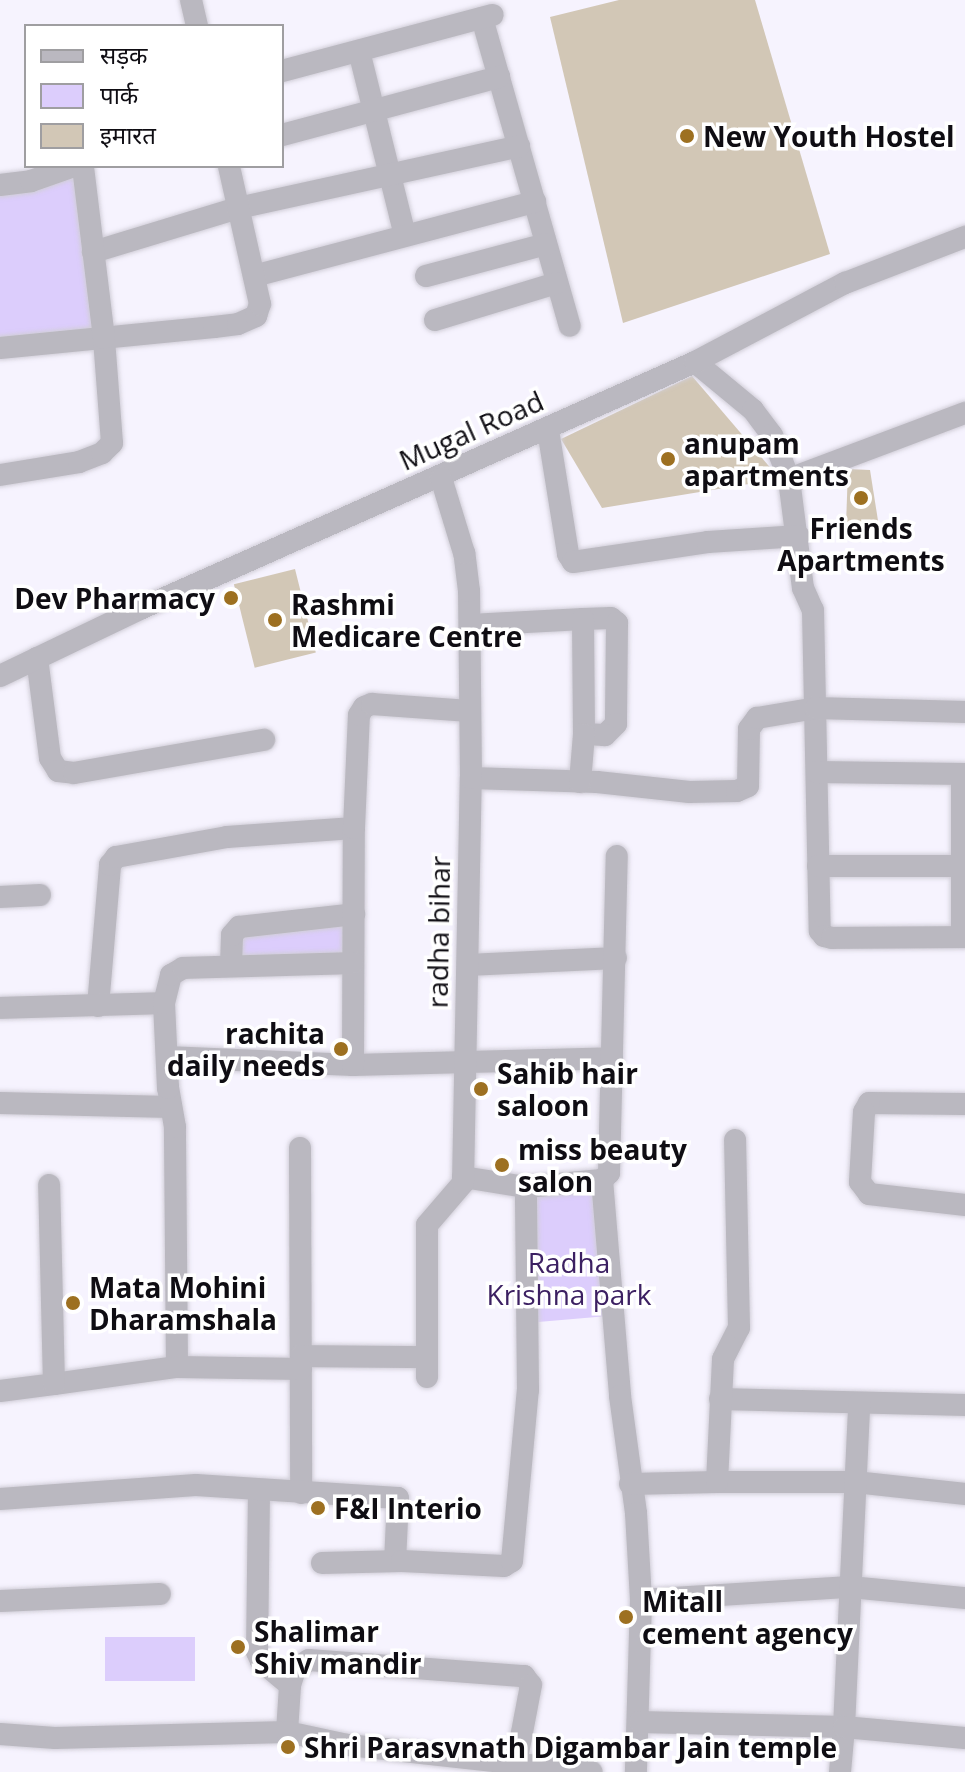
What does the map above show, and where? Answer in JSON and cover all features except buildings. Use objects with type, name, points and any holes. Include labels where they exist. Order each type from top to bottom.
[{"type":"street","points":[[191,0],[197,24]]},
{"type":"street","points":[[284,70],[487,16],[499,77],[570,326]]},
{"type":"street","points":[[359,51],[405,235]]},
{"type":"street","points":[[284,134],[499,77]]},
{"type":"street","points":[[93,252],[238,208],[519,146]]},
{"type":"street","points":[[0,185],[31,181],[68,168]]},
{"type":"street","points":[[0,475],[79,462],[108,448],[113,437],[83,168]]},
{"type":"street","points":[[0,348],[214,327],[251,319],[258,312],[260,304],[229,168]]},
{"type":"street","points":[[254,276],[535,202]]},
{"type":"street","name":"Mugal Road","points":[[0,676],[140,609],[441,478],[695,362],[845,283],[965,237]]},
{"type":"street","points":[[426,276],[546,244]]},
{"type":"street","points":[[435,320],[557,283]]},
{"type":"street","points":[[695,362],[753,410],[772,435],[789,479],[799,536],[803,588],[813,610],[818,923],[824,936],[964,937],[963,774],[817,772]]},
{"type":"street","points":[[789,479],[965,413]]},
{"type":"street","points":[[548,430],[568,554],[573,562],[708,542],[799,536]]},
{"type":"street","name":"radha bihar","points":[[441,478],[464,553],[470,625],[471,778],[463,1177]]},
{"type":"street","points":[[470,625],[611,618],[619,629],[616,724],[605,735],[584,734]]},
{"type":"street","points":[[580,782],[584,734],[583,619]]},
{"type":"street","points":[[37,658],[50,758],[58,771],[74,773],[264,740]]},
{"type":"street","points":[[353,1065],[354,828],[359,715],[364,707],[372,704],[469,711]]},
{"type":"street","points":[[471,778],[580,782],[689,792],[737,791],[748,786],[751,722],[772,715],[816,708],[965,712]]},
{"type":"street","points":[[98,1006],[110,865],[116,857],[227,837],[354,828]]},
{"type":"street","points":[[0,1391],[177,1367],[301,1363],[427,1367],[427,1225],[459,1189],[463,1177],[526,1187],[602,1180],[609,1173],[617,856]]},
{"type":"street","points":[[818,866],[962,866]]},
{"type":"street","points":[[0,897],[40,895]]},
{"type":"street","points":[[231,965],[232,935],[239,927],[354,914]]},
{"type":"street","points":[[468,965],[616,958]]},
{"type":"street","points":[[177,1367],[175,1127],[164,1003],[171,975],[178,969],[231,965],[353,963]]},
{"type":"street","points":[[0,1008],[164,1003]]},
{"type":"street","points":[[167,1057],[353,1065],[612,1058]]},
{"type":"street","points":[[0,1103],[171,1107]]},
{"type":"street","points":[[965,1104],[869,1103],[864,1112],[860,1182],[869,1194],[965,1205]]},
{"type":"street","points":[[717,1482],[723,1359],[739,1328],[735,1140]]},
{"type":"street","points":[[300,1148],[301,1493]]},
{"type":"street","points":[[602,1180],[630,1484],[636,1513],[641,1600],[640,1722],[636,1772]]},
{"type":"street","points":[[49,1185],[54,1384]]},
{"type":"street","points":[[322,1563],[395,1561],[504,1566],[512,1561],[528,1390],[526,1187]]},
{"type":"street","points":[[720,1399],[965,1405]]},
{"type":"street","points":[[840,1772],[859,1403]]},
{"type":"street","points":[[630,1484],[855,1482],[965,1494]]},
{"type":"street","points":[[0,1499],[196,1485],[398,1498],[395,1561]]},
{"type":"street","points":[[259,1491],[257,1652],[261,1661],[290,1685]]},
{"type":"street","points":[[641,1600],[850,1587],[965,1598]]},
{"type":"street","points":[[0,1601],[160,1594]]},
{"type":"street","points":[[287,1732],[290,1685],[295,1670],[319,1658],[524,1676],[531,1685],[516,1764]]},
{"type":"street","points":[[640,1722],[844,1727],[965,1738]]},
{"type":"street","points":[[0,1734],[55,1738],[287,1732],[472,1765],[516,1764],[592,1772]]},
{"type":"green space","points":[[73,168],[104,338],[0,351],[0,184]]},
{"type":"green space","points":[[354,914],[353,963],[231,965],[233,931]]},
{"type":"green space","name":"Radha Krishna park","points":[[602,1180],[614,1315],[538,1322],[526,1187]]},
{"type":"green space","points":[[105,1637],[195,1637],[195,1681],[105,1681]]},
{"type":"place","name":"New Youth Hostel","points":[[687,136]]},
{"type":"place","name":"anupam apartments","points":[[668,459]]},
{"type":"place","name":"Friends Apartments","points":[[861,498]]},
{"type":"place","name":"Dev Pharmacy","points":[[231,598]]},
{"type":"place","name":"Rashmi Medicare Centre","points":[[275,620]]},
{"type":"place","name":"rachita daily needs","points":[[341,1049]]},
{"type":"place","name":"Sahib hair saloon","points":[[481,1089]]},
{"type":"place","name":"miss beauty salon","points":[[502,1165]]},
{"type":"place","name":"Mata Mohini Dharamshala","points":[[73,1303]]},
{"type":"place","name":"F&I Interio","points":[[318,1508]]},
{"type":"place","name":"Mitall cement agency","points":[[626,1617]]},
{"type":"place","name":"Shalimar Shiv mandir","points":[[238,1647]]},
{"type":"place","name":"Shri Parasvnath Digambar Jain temple","points":[[288,1747]]}]
